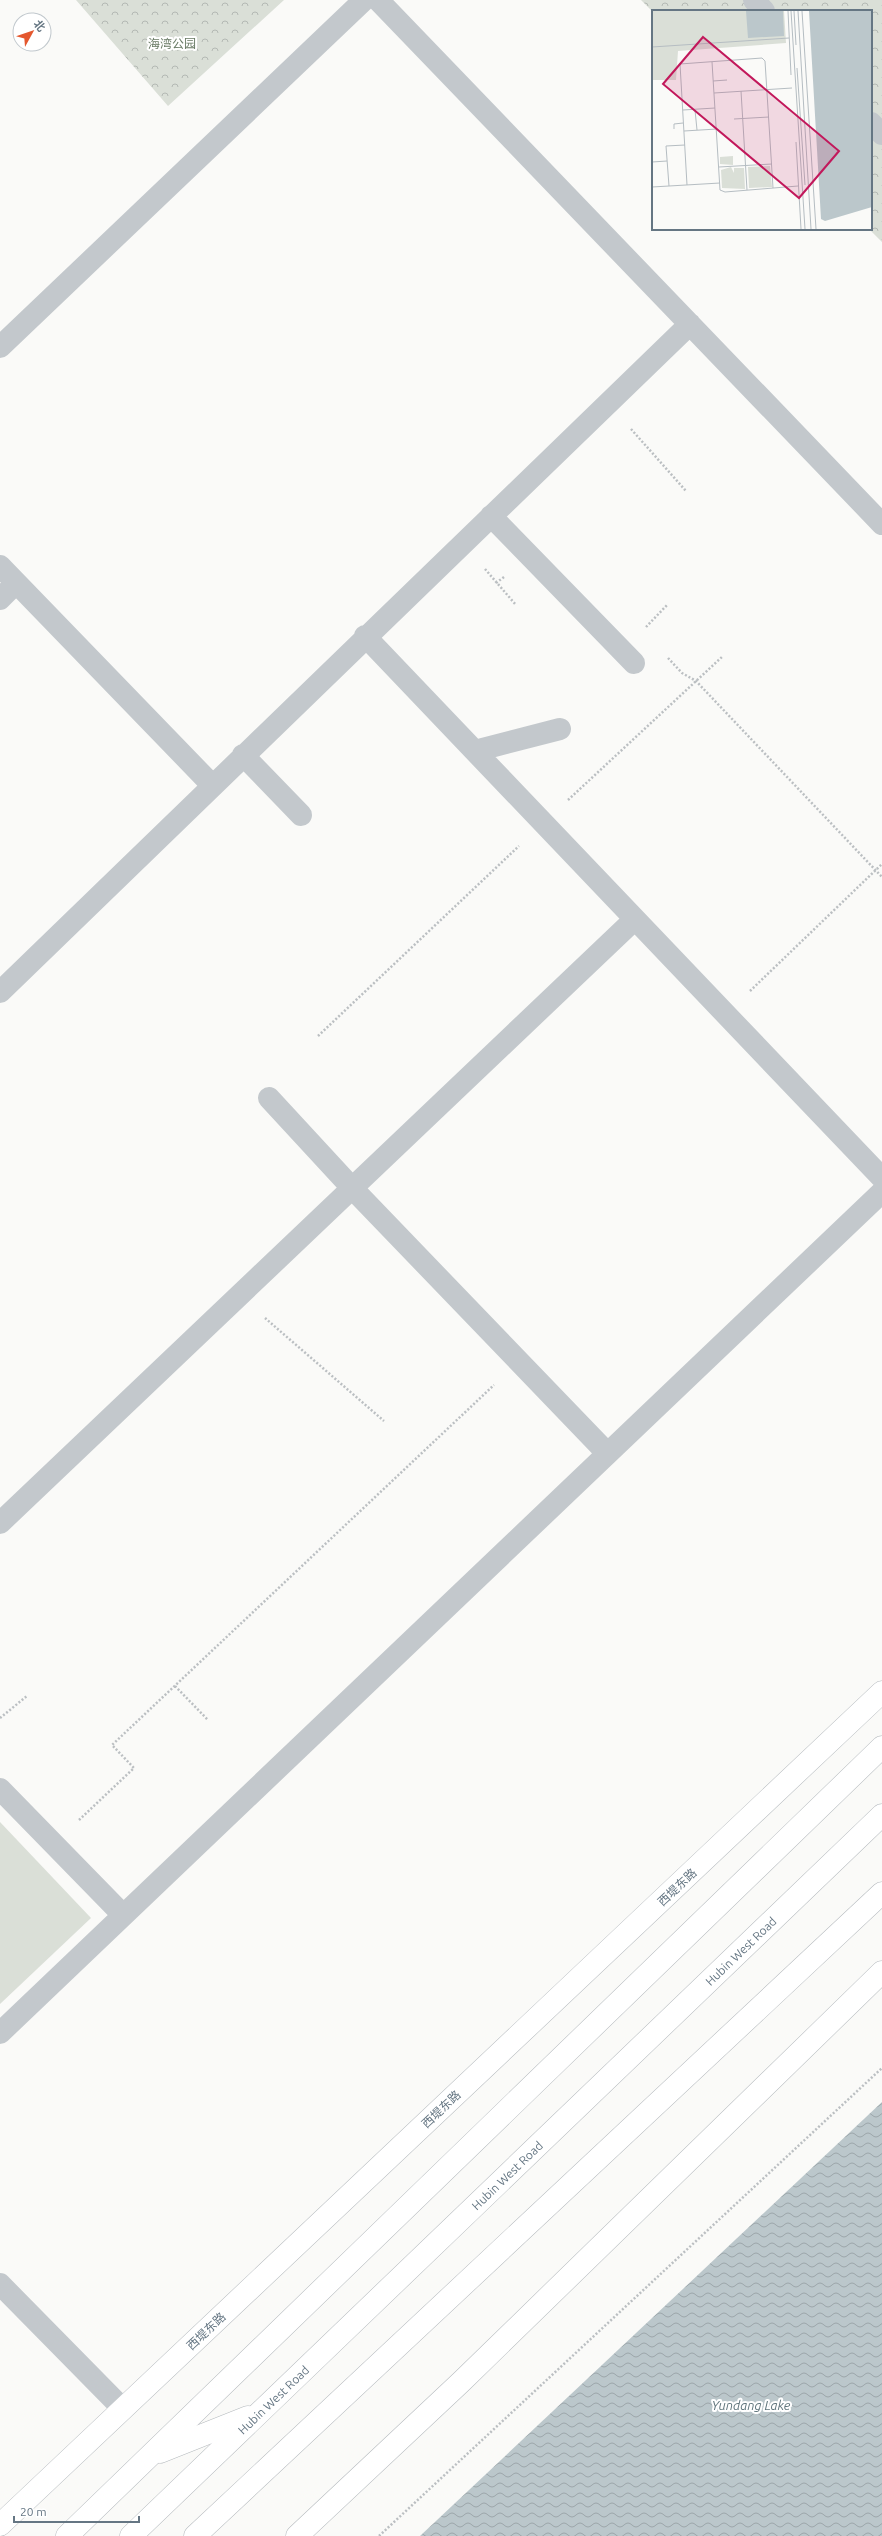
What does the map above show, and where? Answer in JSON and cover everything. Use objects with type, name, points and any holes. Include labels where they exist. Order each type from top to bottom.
[{"type":"main road","name":"西堤东路","points":[[0,2525],[882,1692]]},
{"type":"main road","points":[[67,2536],[882,1748]]},
{"type":"main road","name":"Hubin West Road","points":[[131,2536],[882,1815]]},
{"type":"main road","points":[[195,2536],[882,1893]]},
{"type":"main road","points":[[297,2536],[461,2382],[882,1972]]},
{"type":"main road","points":[[151,2456],[259,2413]]},
{"type":"street","points":[[0,347],[364,0]]},
{"type":"street","points":[[378,0],[882,524]]},
{"type":"street","points":[[754,0],[763,10]]},
{"type":"street","points":[[872,124],[882,134]]},
{"type":"street","points":[[0,991],[365,636],[690,324]]},
{"type":"street","points":[[491,516],[634,663]]},
{"type":"street","points":[[0,566],[212,785]]},
{"type":"street","points":[[0,599],[16,583]]},
{"type":"street","points":[[365,636],[882,1178]]},
{"type":"street","points":[[475,751],[560,729]]},
{"type":"street","points":[[243,754],[301,815]]},
{"type":"street","points":[[0,1523],[353,1189],[635,919]]},
{"type":"street","points":[[269,1098],[353,1189],[607,1453]]},
{"type":"street","points":[[0,2033],[882,1192]]},
{"type":"street","points":[[0,1789],[123,1915]]},
{"type":"street","points":[[0,2284],[123,2409]]},
{"type":"path","points":[[608,403],[686,490]]},
{"type":"path","points":[[462,543],[516,605]]},
{"type":"path","points":[[496,583],[530,556]]},
{"type":"path","points":[[642,631],[668,604]]},
{"type":"path","points":[[667,657],[682,672],[696,681],[882,877]]},
{"type":"path","points":[[726,1014],[882,864]]},
{"type":"path","points":[[240,1296],[384,1421]]},
{"type":"path","points":[[54,1844],[134,1768],[112,1745],[520,1362]]},
{"type":"path","points":[[175,1686],[208,1720]]},
{"type":"path","points":[[0,1718],[27,1696]]},
{"type":"path","points":[[379,2536],[882,2068]]},
{"type":"green space","name":"海湾公园","points":[[76,0],[284,0],[168,106]]},
{"type":"green space","points":[[641,0],[882,0],[882,242],[870,230],[872,230],[872,10],[652,11]]},
{"type":"green space","points":[[0,1822],[91,1918],[0,2004]]},
{"type":"water","name":"Yundang Lake","points":[[882,2102],[882,2536],[420,2536]]}]
